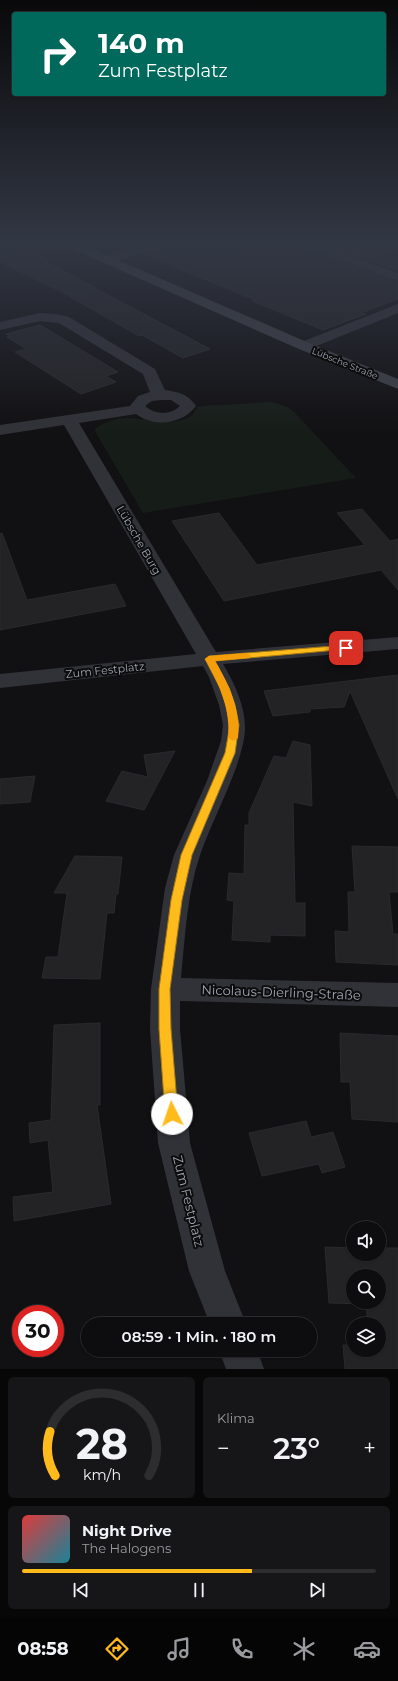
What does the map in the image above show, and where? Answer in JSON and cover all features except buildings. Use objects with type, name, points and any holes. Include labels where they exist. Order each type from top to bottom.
[{"type":"street","name":"Lübsche Straße","points":[[218,308],[304,346],[398,384]]},
{"type":"street","points":[[304,346],[398,308]]},
{"type":"street","points":[[0,326],[45,317],[64,320],[150,372],[159,395]]},
{"type":"street","points":[[0,430],[139,409],[147,414],[169,417],[182,413],[188,406],[185,401],[179,398],[159,395],[144,399],[139,403],[139,409]]},
{"type":"street","name":"Lübsche Burg","points":[[70,420],[209,659]]},
{"type":"street","name":"Zum Festplatz","points":[[0,681],[209,659],[398,643]]},
{"type":"street","name":"Zum Festplatz","points":[[209,659],[220,677],[230,705],[234,725],[233,741],[219,781],[187,855],[178,888],[164,989],[165,1029],[174,1143],[207,1271],[225,1317]]},
{"type":"street","name":"Nicolaus-Dierling-Straße","points":[[164,989],[398,995]]},
{"type":"street","points":[[241,1357],[245,1369]]},
{"type":"shaded area","points":[[272,402],[288,407],[294,412],[356,478],[143,513],[95,429],[106,422],[127,418],[166,422],[186,419],[193,414],[197,407],[203,406]]},
{"type":"slow traffic","points":[[233,738],[234,725],[230,705],[220,677],[209,659],[247,656]]},
{"type":"route","points":[[172,1114],[165,1029],[164,989],[176,900],[187,855],[219,781],[233,741],[234,725],[230,705],[220,677],[209,659],[346,648]]}]
